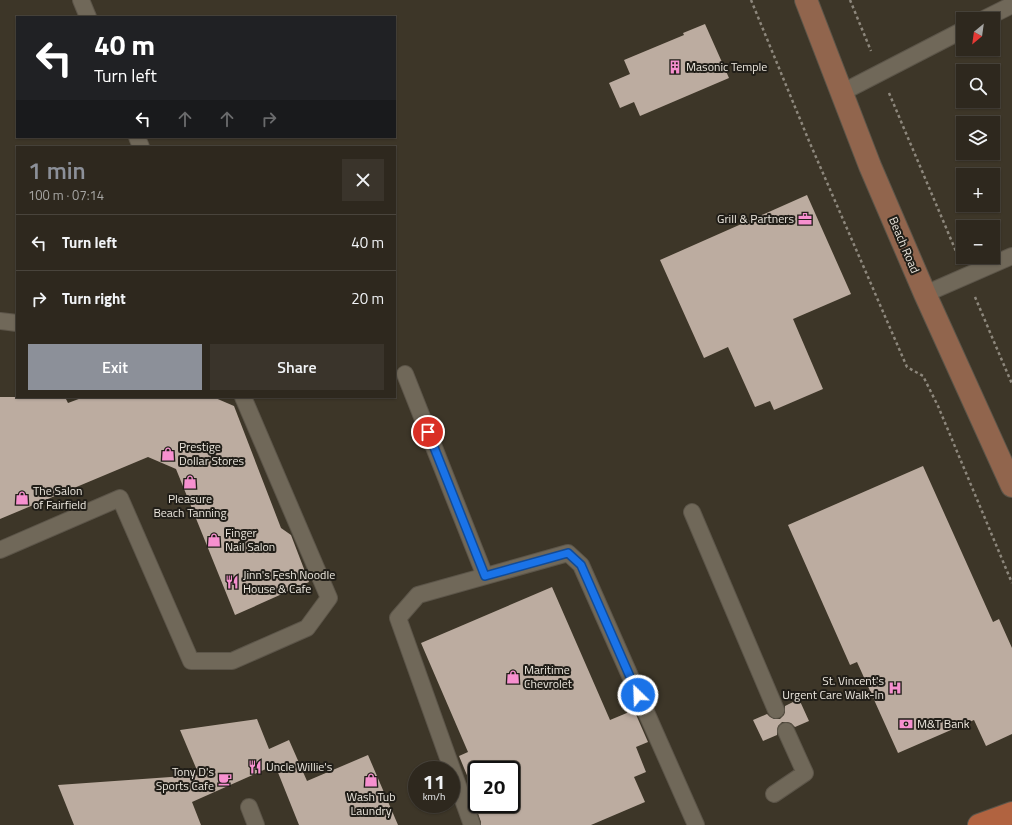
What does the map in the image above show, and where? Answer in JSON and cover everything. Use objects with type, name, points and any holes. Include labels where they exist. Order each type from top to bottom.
[{"type":"main road","points":[[980,825],[1012,813]]},
{"type":"street","name":"Beach Road","points":[[806,0],[870,166],[925,294],[1012,486]]},
{"type":"lane","points":[[81,0],[88,16]]},
{"type":"lane","points":[[998,12],[1012,5]]},
{"type":"lane","points":[[841,93],[956,34]]},
{"type":"lane","points":[[925,294],[1012,256]]},
{"type":"lane","points":[[0,322],[16,324]]},
{"type":"lane","points":[[405,374],[485,576]]},
{"type":"lane","points":[[0,550],[120,498],[191,661],[232,661],[307,628],[328,598],[243,398]]},
{"type":"lane","points":[[692,512],[776,710]]},
{"type":"lane","points":[[472,825],[398,618],[418,595],[568,553],[581,565],[696,825]]},
{"type":"lane","points":[[774,794],[805,773],[786,731]]},
{"type":"lane","points":[[250,807],[256,825]]},
{"type":"path","points":[[751,0],[813,148],[908,367],[923,376],[938,406],[1012,583]]},
{"type":"path","points":[[850,0],[1012,384]]},
{"type":"building","name":"Masonic Temple","points":[[705,24],[729,78],[640,116],[634,102],[620,108],[609,83],[630,74],[624,60],[684,35],[683,33]]},
{"type":"building","points":[[807,195],[851,294],[793,319],[823,389],[774,410],[770,401],[755,407],[728,347],[704,358],[660,260]]},
{"type":"building","points":[[0,397],[66,398],[68,403],[81,398],[215,398],[234,406],[281,528],[291,535],[309,582],[235,615],[176,469],[148,457],[0,519]]},
{"type":"building","points":[[923,466],[993,622],[999,619],[1012,648],[1012,734],[986,746],[974,720],[898,753],[857,662],[850,665],[788,525]]},
{"type":"building","name":"Maritime Chevrolet","points":[[552,587],[610,720],[634,710],[648,742],[636,747],[646,772],[634,777],[645,802],[591,825],[481,825],[478,813],[520,813],[520,761],[468,761],[468,778],[459,756],[468,752],[421,643]]},
{"type":"building","points":[[799,699],[809,721],[795,727],[791,723],[782,722],[778,726],[777,735],[763,741],[753,720],[767,714],[774,719],[780,719],[784,715],[785,706]]},
{"type":"building","points":[[257,719],[269,749],[289,740],[307,781],[368,755],[398,825],[299,825],[275,765],[192,802],[201,825],[74,825],[58,785],[199,775],[180,730]]},
{"type":"place","name":"Masonic Temple","points":[[675,67]]},
{"type":"place","name":"Grill & Partners","points":[[805,219]]},
{"type":"place","name":"Prestige Dollar Stores","points":[[168,454]]},
{"type":"place","name":"Pleasure Beach Tanning","points":[[190,482]]},
{"type":"place","name":"The Salon of Fairfield","points":[[22,498]]},
{"type":"place","name":"Finger Nail Salon","points":[[214,540]]},
{"type":"place","name":"Jinn's Fesh Noodle House & Cafe","points":[[232,582]]},
{"type":"place","name":"Maritime Chevrolet","points":[[513,677]]},
{"type":"place","name":"St. Vincent's Urgent Care Walk-In","points":[[895,688]]},
{"type":"place","name":"M&T Bank","points":[[906,724]]},
{"type":"place","name":"Uncle Willie's","points":[[255,767]]},
{"type":"place","name":"Tony D's Sports Cafe","points":[[225,779]]},
{"type":"place","name":"Wash Tub Laundry","points":[[371,780]]},
{"type":"route","points":[[428,432],[485,576],[568,553],[581,565],[638,695]]}]
